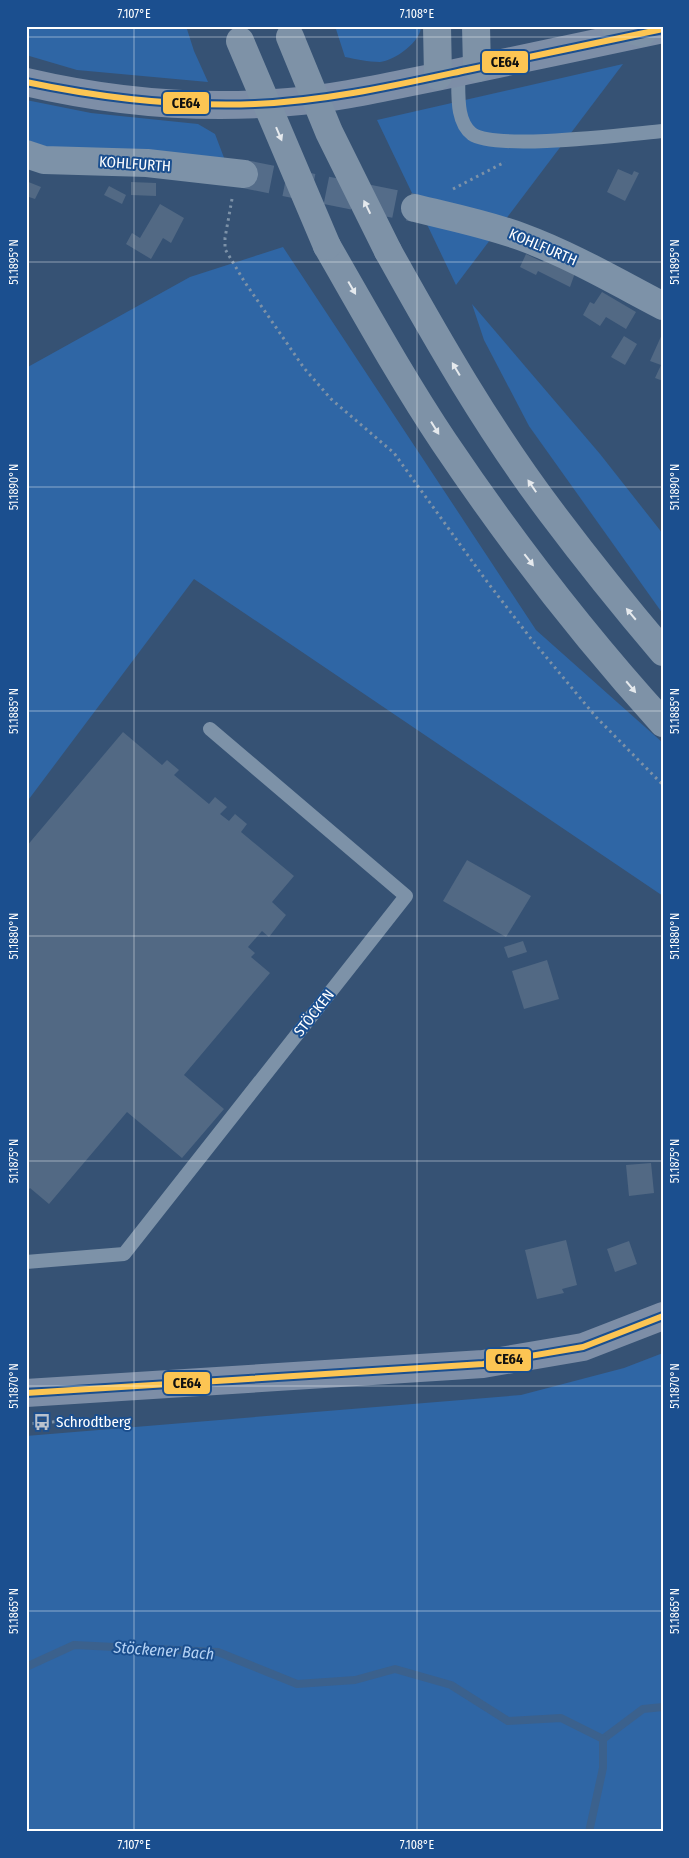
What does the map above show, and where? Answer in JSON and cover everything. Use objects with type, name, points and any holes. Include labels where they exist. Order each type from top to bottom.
[{"type":"highway","points":[[437,26],[458,72]]},
{"type":"highway","points":[[458,72],[476,26]]},
{"type":"highway","points":[[615,26],[653,31]]},
{"type":"highway","points":[[288,32],[329,132],[388,251],[432,330],[481,411],[550,511],[663,652]]},
{"type":"highway","points":[[236,34],[327,246],[444,441],[516,543],[581,627],[663,723]]},
{"type":"main road","points":[[26,82],[152,103],[233,105],[290,102],[360,93],[653,31]]},
{"type":"main road","points":[[26,1393],[483,1364],[582,1347],[663,1316]]},
{"type":"street","name":"KOHLFURTH","points":[[26,154],[44,160],[147,164],[244,174]]},
{"type":"street","name":"KOHLFURTH","points":[[415,208],[479,223],[523,237],[573,258],[663,306]]},
{"type":"lane","points":[[458,72],[462,121],[472,134],[489,140],[546,141],[663,131]]},
{"type":"lane","name":"STÖCKEN","points":[[26,1262],[124,1254],[406,896],[210,730]]},
{"type":"path","points":[[415,208],[546,141]]},
{"type":"path","points":[[244,174],[232,201],[225,238],[225,249],[244,281],[304,368],[331,399],[394,453],[532,640],[596,717],[663,785]]},
{"type":"shaded area","points":[[26,26],[186,26],[194,51],[208,82],[77,70],[26,55]]},
{"type":"shaded area","points":[[335,26],[421,26],[417,38],[412,44],[392,58],[380,62],[345,57]]},
{"type":"shaded area","points":[[623,64],[456,285],[377,120]]},
{"type":"shaded area","points":[[26,100],[91,113],[198,124],[215,134],[226,163],[55,149],[26,141]]},
{"type":"shaded area","points":[[283,247],[536,630],[663,743],[663,896],[194,579],[26,803],[26,368],[190,277]]},
{"type":"shaded area","points":[[472,304],[600,454],[663,534],[663,614],[529,426],[484,340]]},
{"type":"shaded area","points":[[663,1353],[663,1832],[26,1832],[26,1436],[521,1395],[624,1368]]},
{"type":"building","points":[[618,169],[632,175],[634,171],[639,173],[625,201],[607,192]]},
{"type":"building","points":[[26,181],[41,187],[35,199],[26,196]]},
{"type":"building","points":[[131,182],[156,183],[156,196],[131,195]]},
{"type":"building","points":[[109,186],[126,195],[122,204],[104,195]]},
{"type":"building","points":[[160,204],[184,218],[171,243],[163,238],[151,259],[126,244],[132,233],[140,238]]},
{"type":"building","points":[[526,254],[543,262],[545,258],[575,273],[570,287],[538,271],[536,275],[520,267]]},
{"type":"building","points":[[602,292],[636,312],[626,329],[606,317],[600,326],[583,315],[590,302],[594,304]]},
{"type":"building","points":[[663,332],[663,381],[655,378],[661,365],[650,361]]},
{"type":"building","points":[[624,336],[637,344],[625,365],[611,357]]},
{"type":"building","points":[[123,732],[162,765],[167,760],[179,770],[174,775],[209,804],[215,797],[227,807],[220,814],[229,821],[235,814],[247,824],[241,832],[294,876],[272,902],[286,915],[269,937],[262,931],[248,947],[255,953],[251,957],[270,973],[184,1075],[224,1109],[182,1158],[127,1112],[49,1204],[30,1188],[26,1193],[26,847]]},
{"type":"building","points":[[467,860],[531,896],[506,937],[443,901]]},
{"type":"building","points":[[523,941],[527,952],[508,958],[504,947]]},
{"type":"building","points":[[547,960],[559,999],[524,1009],[512,971]]},
{"type":"building","points":[[651,1163],[654,1193],[629,1196],[626,1165]]},
{"type":"building","points":[[566,1240],[577,1285],[562,1289],[564,1293],[537,1299],[525,1250]]},
{"type":"building","points":[[629,1241],[637,1264],[615,1272],[607,1249]]},
{"type":"waterway","name":"Stöckener Bach","points":[[26,1667],[74,1645],[218,1652],[297,1684],[355,1680],[395,1669],[451,1685],[508,1721],[561,1718],[603,1739],[643,1709],[663,1707]]},
{"type":"waterway","points":[[589,1832],[603,1768],[603,1739]]},
{"type":"tunnel","points":[[244,174],[415,208]]},
{"type":"transit line","name":"CE64","points":[[26,82],[83,93],[168,103],[226,105],[309,100],[388,87],[663,29]]},
{"type":"transit line","name":"CE64","points":[[26,1393],[483,1364],[583,1347],[663,1316]]},
{"type":"place","name":"Schrodtberg","points":[[42,1422]]}]
